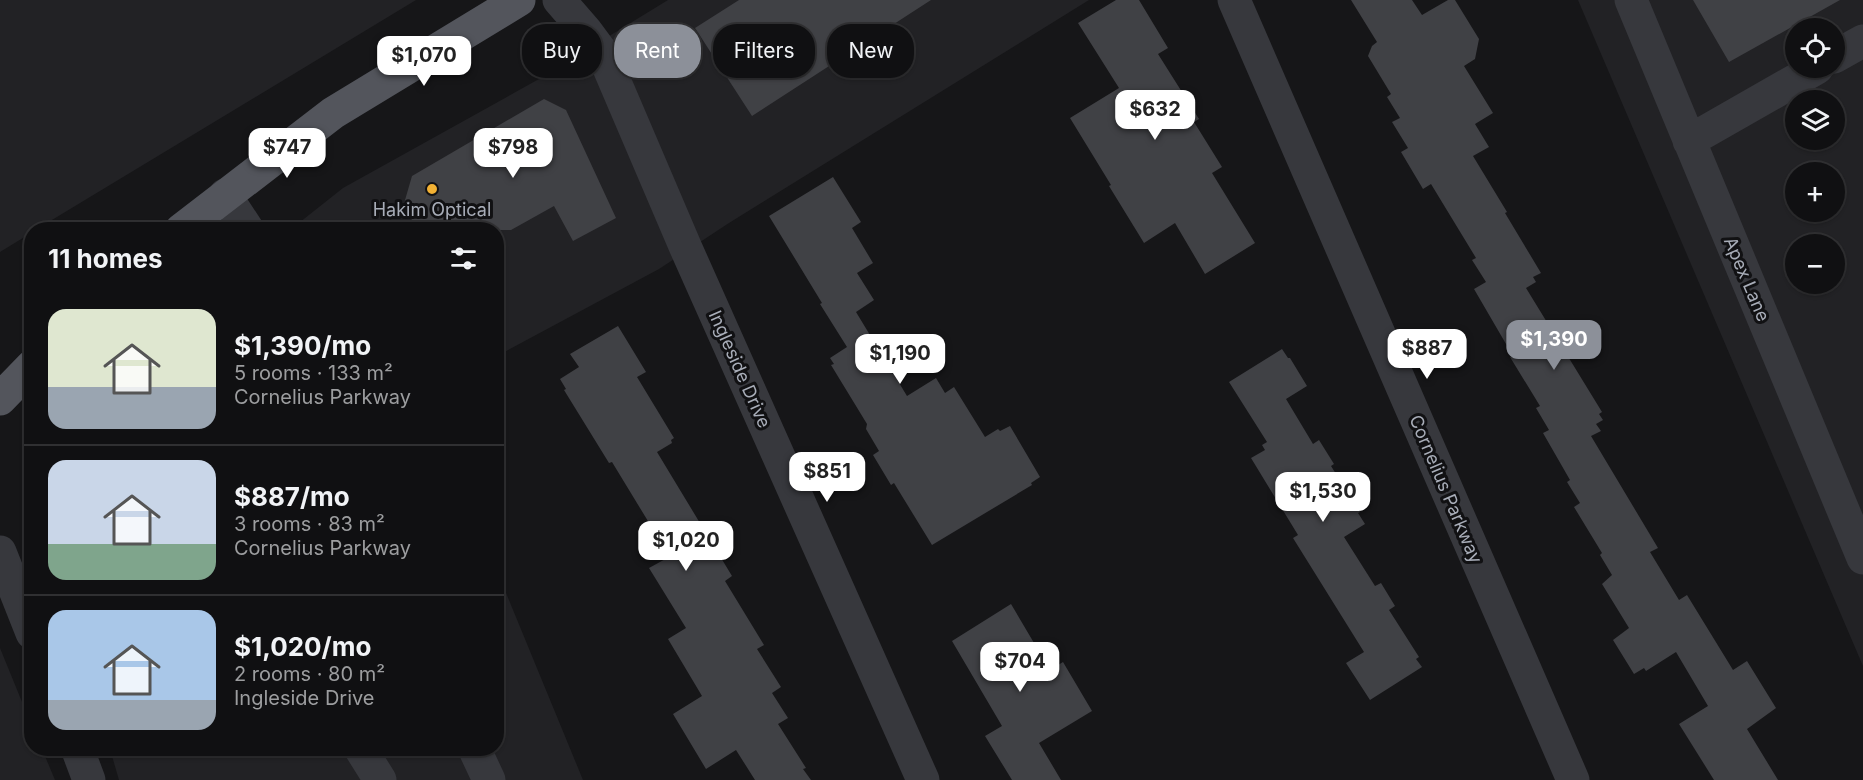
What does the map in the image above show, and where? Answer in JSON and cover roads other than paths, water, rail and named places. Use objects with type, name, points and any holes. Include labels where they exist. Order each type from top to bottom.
[{"type":"main road","points":[[191,222],[333,113],[519,0]]},
{"type":"main road","points":[[0,399],[24,374]]},
{"type":"street","name":"Ingleside Drive","points":[[559,0],[603,54],[685,246],[923,780]]},
{"type":"street","name":"Cornelius Parkway","points":[[1234,0],[1573,780]]},
{"type":"street","name":"Apex Lane","points":[[1631,0],[1863,558]]},
{"type":"street","points":[[1845,51],[1863,41]]},
{"type":"street","points":[[1689,141],[1799,78]]},
{"type":"street","points":[[225,195],[243,222]]},
{"type":"street","points":[[0,552],[24,613]]},
{"type":"street","points":[[80,756],[89,780]]},
{"type":"street","points":[[365,756],[380,780]]},
{"type":"street","points":[[478,756],[489,780]]},
{"type":"place","name":"Hakim Optical","points":[[432,189]]}]
